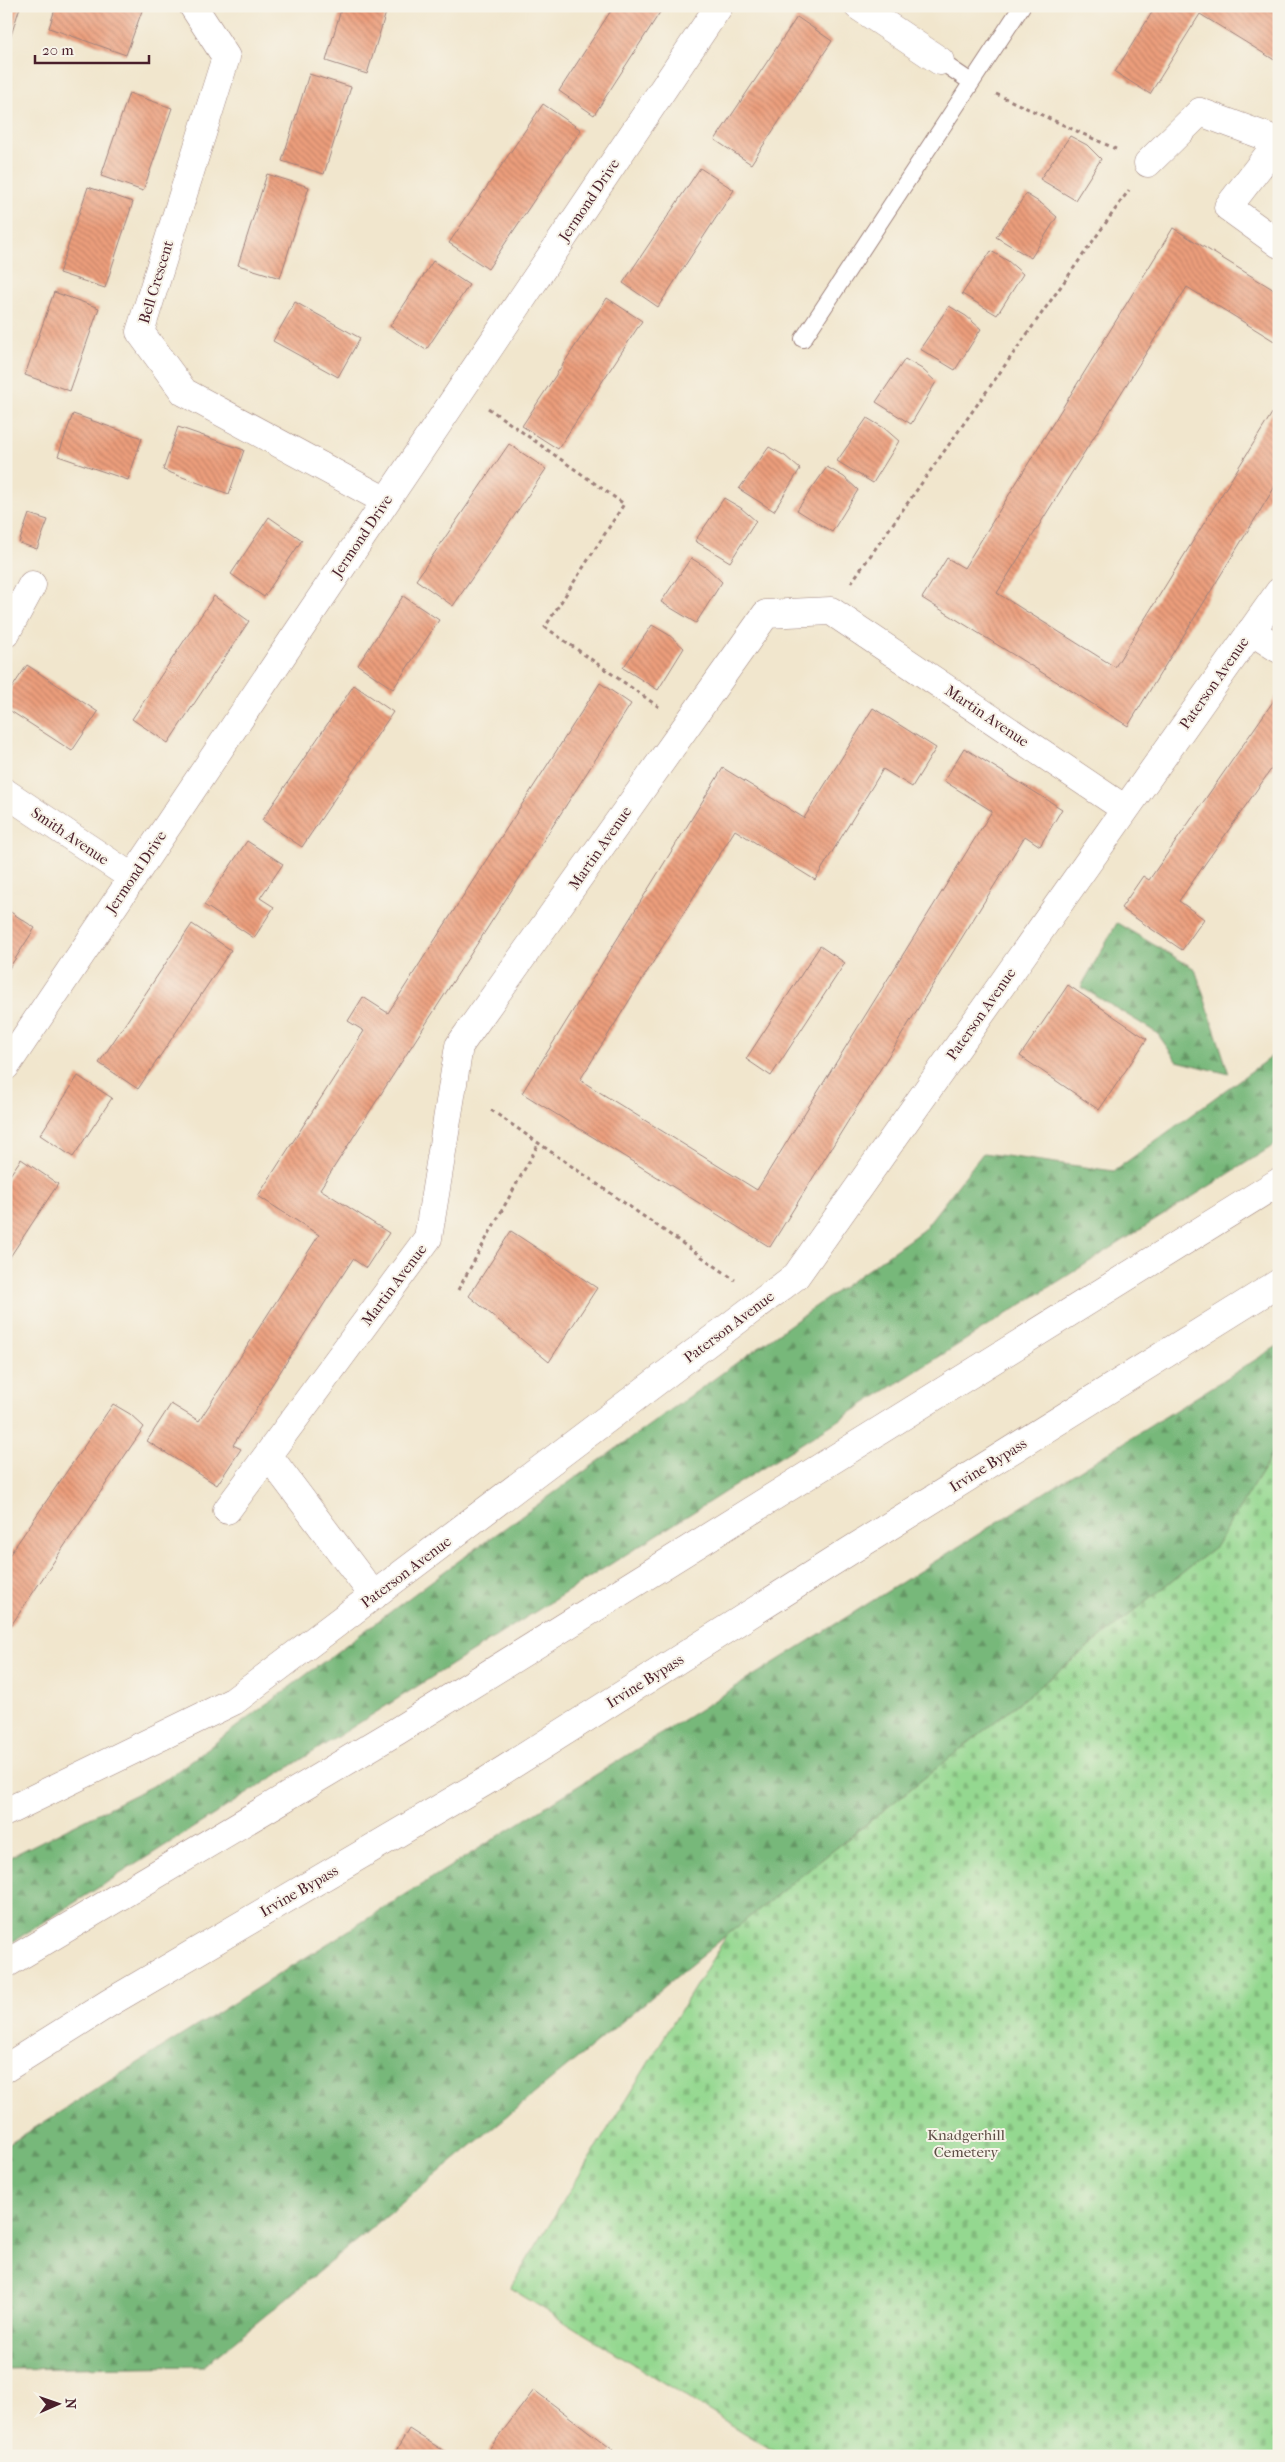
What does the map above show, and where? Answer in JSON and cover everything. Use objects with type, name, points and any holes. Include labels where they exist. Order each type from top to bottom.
[{"type":"main road","name":"Bell Crescent","points":[[193,6],[226,57],[140,332],[184,392],[386,501]]},
{"type":"main road","name":"Jermond Drive","points":[[6,1066],[719,6]]},
{"type":"main road","points":[[858,6],[940,61]]},
{"type":"main road","points":[[1148,163],[1200,112],[1279,141],[1228,207],[1279,244]]},
{"type":"main road","points":[[6,633],[32,585]]},
{"type":"main road","name":"Paterson Avenue","points":[[6,1812],[234,1701],[796,1276],[1279,592]]},
{"type":"main road","name":"Martin Avenue","points":[[228,1510],[428,1238],[459,1046],[766,614],[831,611],[1126,809]]},
{"type":"main road","name":"Paterson Avenue","points":[[1251,631],[1279,649]]},
{"type":"main road","name":"Smith Avenue","points":[[6,794],[133,878]]},
{"type":"main road","points":[[6,1964],[398,1731],[1279,1182]]},
{"type":"main road","name":"Irvine Bypass","points":[[6,2068],[109,2003],[488,1780],[857,1546],[1279,1283]]},
{"type":"main road","points":[[268,1455],[374,1596]]},
{"type":"lane","points":[[804,339],[1022,6]]},
{"type":"lane","points":[[940,61],[971,82]]},
{"type":"path","points":[[831,611],[1148,163],[971,82]]},
{"type":"path","points":[[461,390],[624,504],[545,627],[686,726]]},
{"type":"path","points":[[491,1110],[764,1300]]},
{"type":"path","points":[[458,1290],[539,1143]]},
{"type":"green space","points":[[1117,923],[1195,969],[1229,1074],[1177,1061],[1157,1033],[1081,987]]},
{"type":"green space","points":[[1279,1051],[1279,1142],[6,1946],[6,1859],[168,1778],[453,1565],[923,1230],[983,1153],[1114,1171]]},
{"type":"green space","points":[[1279,1345],[1279,1444],[1216,1546],[727,1935],[204,2366],[6,2369],[6,2146]]},
{"type":"green space","name":"Knadgerhill Cemetery","points":[[1279,1444],[1279,2456],[782,2456],[510,2288],[727,1935],[1216,1546]]},
{"type":"building","points":[[6,6],[20,7],[7,48],[6,48]]},
{"type":"building","points":[[56,6],[138,6],[143,8],[126,55],[49,28]]},
{"type":"building","points":[[342,6],[388,6],[367,74],[326,61]]},
{"type":"building","points":[[614,6],[664,6],[594,115],[559,91]]},
{"type":"building","points":[[1156,6],[1279,6],[1279,57],[1276,61],[1200,14],[1150,94],[1115,72]]},
{"type":"building","points":[[797,17],[832,41],[751,164],[715,140]]},
{"type":"building","points":[[309,74],[351,87],[324,174],[282,161]]},
{"type":"building","points":[[129,93],[172,108],[143,191],[101,176]]},
{"type":"building","points":[[543,104],[581,130],[488,269],[449,243]]},
{"type":"building","points":[[1070,136],[1087,145],[1101,159],[1075,200],[1040,179]]},
{"type":"building","points":[[700,168],[734,190],[658,307],[623,283]]},
{"type":"building","points":[[267,174],[309,187],[280,278],[238,265]]},
{"type":"building","points":[[88,187],[133,202],[105,288],[59,273]]},
{"type":"building","points":[[1026,194],[1042,204],[1057,217],[1031,258],[996,237]]},
{"type":"building","points":[[1173,228],[1279,293],[1279,344],[1187,287],[997,593],[1115,667],[1279,402],[1279,480],[1128,726],[922,598],[947,558],[964,568]]},
{"type":"building","points":[[991,251],[1008,261],[1023,274],[997,315],[962,294]]},
{"type":"building","points":[[433,261],[469,285],[426,350],[390,326]]},
{"type":"building","points":[[54,292],[99,308],[70,391],[25,375]]},
{"type":"building","points":[[607,298],[642,321],[558,449],[522,426]]},
{"type":"building","points":[[295,302],[360,338],[338,377],[273,341]]},
{"type":"building","points":[[949,306],[966,316],[981,329],[955,370],[920,349]]},
{"type":"building","points":[[905,359],[922,369],[936,382],[911,424],[876,402]]},
{"type":"building","points":[[73,414],[142,438],[128,480],[58,456]]},
{"type":"building","points":[[867,418],[884,428],[899,441],[873,483],[837,461]]},
{"type":"building","points":[[178,427],[244,450],[229,494],[163,470]]},
{"type":"building","points":[[509,444],[546,469],[453,606],[416,580]]},
{"type":"building","points":[[769,447],[785,456],[800,469],[774,511],[739,489]]},
{"type":"building","points":[[827,467],[844,477],[858,490],[832,532],[797,510]]},
{"type":"building","points":[[724,498],[741,508],[756,521],[730,562],[695,541]]},
{"type":"building","points":[[29,514],[48,520],[37,549],[19,543]]},
{"type":"building","points":[[269,517],[302,540],[264,597],[231,574]]},
{"type":"building","points":[[691,558],[707,568],[722,582],[696,623],[661,602]]},
{"type":"building","points":[[214,596],[249,621],[168,743],[132,719]]},
{"type":"building","points":[[403,596],[439,620],[393,689],[358,665]]},
{"type":"building","points":[[652,625],[669,635],[684,648],[658,690],[623,668]]},
{"type":"building","points":[[27,665],[98,712],[72,751],[6,708],[6,697]]},
{"type":"building","points":[[600,683],[631,704],[320,1189],[389,1233],[366,1268],[353,1259],[233,1445],[241,1449],[217,1485],[147,1441],[171,1404],[199,1421],[319,1235],[258,1196],[364,1031],[348,1021],[363,997],[388,1013]]},
{"type":"building","points":[[354,685],[393,712],[302,847],[262,820]]},
{"type":"building","points":[[1279,693],[1279,758],[1179,901],[1204,919],[1182,950],[1121,908],[1143,876],[1149,880]]},
{"type":"building","points":[[873,708],[936,748],[912,787],[883,769],[815,880],[735,830],[580,1080],[757,1190],[992,811],[944,781],[964,748],[1062,809],[1040,846],[1025,836],[770,1247],[522,1093],[723,768],[804,818]]},
{"type":"building","points":[[247,841],[283,864],[260,898],[274,907],[254,938],[204,905]]},
{"type":"building","points":[[6,909],[35,928],[6,973]]},
{"type":"building","points":[[192,924],[231,950],[138,1089],[99,1063]]},
{"type":"building","points":[[820,946],[845,963],[771,1076],[746,1059]]},
{"type":"building","points":[[1068,985],[1147,1039],[1099,1110],[1020,1056]]},
{"type":"building","points":[[78,1076],[112,1098],[73,1157],[40,1135]]},
{"type":"building","points":[[21,1159],[58,1184],[6,1263],[6,1181]]},
{"type":"building","points":[[511,1231],[597,1288],[549,1362],[469,1296]]},
{"type":"building","points":[[113,1404],[130,1414],[144,1427],[6,1633],[6,1560]]},
{"type":"building","points":[[534,2390],[613,2450],[609,2456],[492,2456],[487,2452]]},
{"type":"building","points":[[409,2429],[452,2456],[393,2456]]}]
